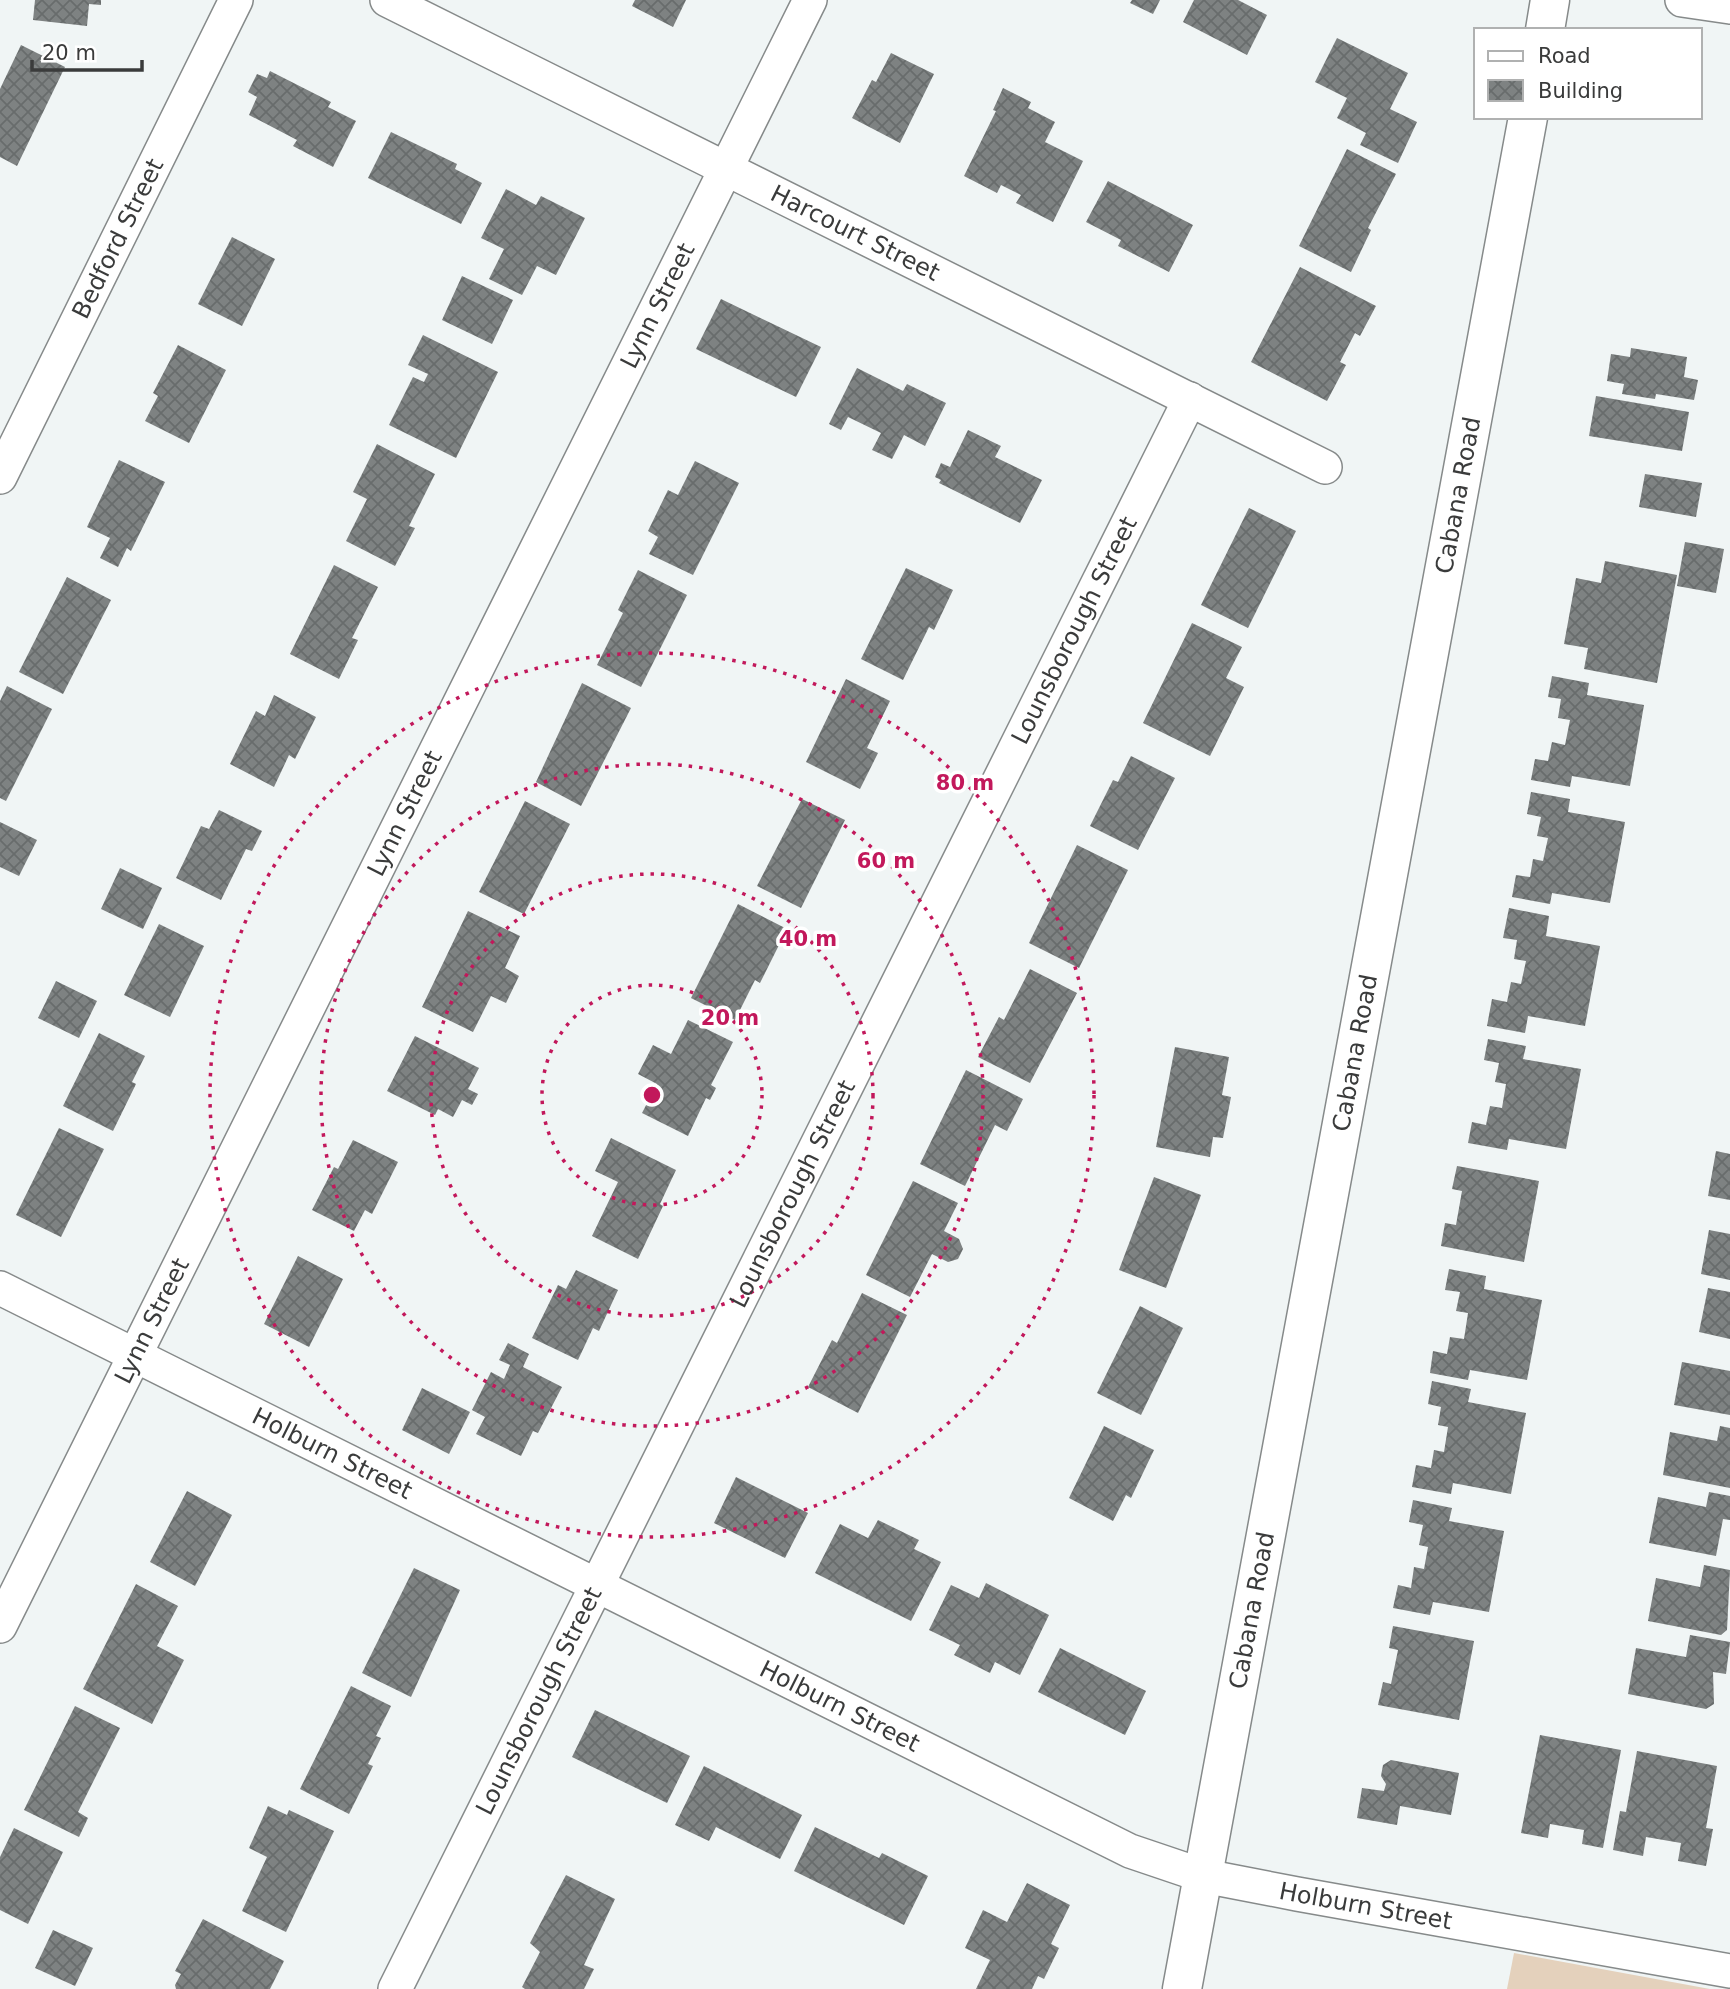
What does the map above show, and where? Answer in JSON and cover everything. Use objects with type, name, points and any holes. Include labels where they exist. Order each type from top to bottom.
[{"type":"main road","points":[[1545,28],[1550,0]]},
{"type":"main road","name":"Cabana Road","points":[[1182,1989],[1528,119]]},
{"type":"street","name":"Bedford Street","points":[[0,477],[236,0]]},
{"type":"street","name":"Harcourt Street","points":[[387,0],[1325,467]]},
{"type":"street","name":"Lynn Street","points":[[0,1626],[810,0]]},
{"type":"street","points":[[1682,0],[1730,7]]},
{"type":"street","name":"Lounsborough Street","points":[[394,1989],[1190,399]]},
{"type":"street","name":"Holburn Street","points":[[0,1288],[1130,1851],[1204,1876],[1730,1971]]},
{"type":"shaded area","points":[[1514,1953],[1710,1989],[1507,1989]]},
{"type":"building","points":[[35,0],[101,0],[101,5],[89,4],[87,26],[33,20]]},
{"type":"building","points":[[635,0],[686,0],[673,27],[632,6]]},
{"type":"building","points":[[1132,0],[1160,0],[1153,14],[1130,3]]},
{"type":"building","points":[[1194,0],[1238,0],[1267,15],[1247,55],[1183,22]]},
{"type":"building","points":[[1337,38],[1408,73],[1390,109],[1417,122],[1398,163],[1360,145],[1366,133],[1337,118],[1347,98],[1315,82]]},
{"type":"building","points":[[21,45],[65,67],[17,166],[0,157],[0,89]]},
{"type":"building","points":[[891,53],[934,74],[900,143],[852,118],[872,80],[876,82]]},
{"type":"building","points":[[270,71],[331,102],[328,107],[356,121],[333,167],[293,146],[297,140],[249,115],[257,97],[248,92],[257,74],[267,78]]},
{"type":"building","points":[[1003,88],[1031,102],[1028,108],[1055,122],[1045,142],[1083,161],[1053,222],[1016,203],[1021,195],[1001,185],[997,193],[964,176],[996,111],[993,110]]},
{"type":"building","points":[[391,132],[457,164],[455,169],[482,183],[461,224],[368,178]]},
{"type":"building","points":[[1347,149],[1396,174],[1368,228],[1371,230],[1351,272],[1299,246]]},
{"type":"building","points":[[1108,181],[1193,225],[1169,272],[1118,246],[1121,240],[1086,222]]},
{"type":"building","points":[[506,189],[536,205],[541,196],[585,218],[556,275],[537,266],[522,295],[489,279],[504,249],[481,238]]},
{"type":"building","points":[[232,237],[275,259],[242,326],[198,304]]},
{"type":"building","points":[[1300,267],[1376,306],[1360,336],[1355,333],[1340,362],[1346,365],[1327,401],[1251,362]]},
{"type":"building","points":[[462,276],[513,300],[492,344],[442,320]]},
{"type":"building","points":[[721,299],[821,347],[796,397],[696,349]]},
{"type":"building","points":[[423,335],[498,372],[456,458],[389,425],[413,377],[424,382],[428,374],[408,365]]},
{"type":"building","points":[[178,345],[226,370],[189,443],[145,421],[158,396],[153,393]]},
{"type":"building","points":[[1631,348],[1687,357],[1684,377],[1698,380],[1694,400],[1656,394],[1655,399],[1622,394],[1624,384],[1607,381],[1611,354],[1630,357]]},
{"type":"building","points":[[857,368],[903,391],[907,384],[946,403],[925,446],[904,435],[892,459],[872,450],[881,433],[848,417],[841,430],[829,424]]},
{"type":"building","points":[[1596,396],[1689,412],[1682,451],[1589,436]]},
{"type":"building","points":[[968,430],[1001,446],[995,457],[1042,480],[1020,523],[939,483],[941,480],[935,477],[941,463],[950,467]]},
{"type":"building","points":[[377,444],[435,474],[409,526],[415,528],[395,566],[346,541],[367,499],[353,492]]},
{"type":"building","points":[[119,460],[165,482],[131,551],[127,548],[118,567],[100,558],[110,538],[87,527]]},
{"type":"building","points":[[695,461],[739,483],[693,575],[649,554],[658,537],[648,531],[668,490],[678,495]]},
{"type":"building","points":[[1645,474],[1702,483],[1696,517],[1639,507]]},
{"type":"building","points":[[1249,508],[1296,531],[1248,628],[1201,605]]},
{"type":"building","points":[[1685,542],[1724,549],[1716,593],[1677,586]]},
{"type":"building","points":[[1605,561],[1677,575],[1657,683],[1584,669],[1588,648],[1564,644],[1576,578],[1601,583]]},
{"type":"building","points":[[334,565],[378,587],[352,638],[358,640],[339,679],[290,654]]},
{"type":"building","points":[[906,568],[953,590],[934,630],[929,627],[903,680],[861,659]]},
{"type":"building","points":[[638,570],[687,595],[641,687],[597,665],[623,613],[618,610]]},
{"type":"building","points":[[67,577],[111,600],[63,694],[19,672]]},
{"type":"building","points":[[1192,623],[1242,647],[1226,678],[1244,687],[1210,756],[1143,723]]},
{"type":"building","points":[[1552,676],[1589,683],[1587,695],[1644,705],[1630,786],[1572,776],[1570,787],[1531,780],[1535,759],[1548,761],[1552,742],[1565,745],[1570,720],[1558,718],[1561,699],[1548,697]]},
{"type":"building","points":[[846,679],[890,701],[867,748],[878,753],[860,789],[806,762]]},
{"type":"building","points":[[582,683],[631,708],[581,806],[536,782]]},
{"type":"building","points":[[7,686],[52,709],[6,801],[0,798],[0,701]]},
{"type":"building","points":[[274,695],[316,717],[295,759],[289,755],[274,787],[230,764],[256,711],[265,716]]},
{"type":"building","points":[[1131,756],[1175,778],[1138,850],[1090,826],[1113,780],[1118,782]]},
{"type":"building","points":[[1531,792],[1570,799],[1568,812],[1625,822],[1610,903],[1552,893],[1550,904],[1512,897],[1516,875],[1530,877],[1533,859],[1543,861],[1548,838],[1537,836],[1541,817],[1527,814]]},
{"type":"building","points":[[802,799],[845,820],[801,908],[757,886]]},
{"type":"building","points":[[525,801],[570,824],[524,914],[479,892]]},
{"type":"building","points":[[219,810],[262,831],[252,851],[246,849],[221,900],[176,878],[201,826],[209,829]]},
{"type":"building","points":[[0,822],[37,840],[19,876],[0,867]]},
{"type":"building","points":[[1077,845],[1128,870],[1079,968],[1029,943]]},
{"type":"building","points":[[120,868],[162,888],[143,929],[101,909]]},
{"type":"building","points":[[738,904],[787,929],[760,983],[755,980],[735,1020],[691,998]]},
{"type":"building","points":[[1509,908],[1549,916],[1546,936],[1600,946],[1585,1026],[1528,1016],[1525,1033],[1487,1026],[1492,999],[1507,1002],[1511,982],[1521,984],[1526,961],[1514,959],[1517,940],[1503,938]]},
{"type":"building","points":[[468,911],[520,936],[505,968],[519,976],[506,1003],[491,996],[473,1032],[422,1007]]},
{"type":"building","points":[[159,924],[204,946],[170,1017],[124,995]]},
{"type":"building","points":[[1030,969],[1077,993],[1030,1083],[978,1057],[999,1017],[1004,1020]]},
{"type":"building","points":[[56,981],[97,1001],[79,1038],[38,1018]]},
{"type":"building","points":[[688,1020],[733,1042],[711,1085],[716,1088],[710,1100],[706,1098],[688,1136],[642,1113],[657,1084],[638,1074],[653,1045],[671,1054]]},
{"type":"building","points":[[99,1033],[145,1056],[132,1082],[136,1084],[113,1131],[63,1106]]},
{"type":"building","points":[[415,1036],[479,1068],[468,1089],[478,1094],[472,1105],[462,1100],[453,1117],[438,1109],[435,1115],[387,1091]]},
{"type":"building","points":[[1488,1039],[1526,1046],[1523,1059],[1581,1069],[1566,1149],[1509,1139],[1507,1150],[1468,1143],[1472,1122],[1486,1125],[1490,1106],[1502,1108],[1506,1084],[1495,1082],[1499,1063],[1484,1060]]},
{"type":"building","points":[[1175,1047],[1229,1057],[1222,1095],[1231,1097],[1223,1138],[1213,1137],[1210,1157],[1156,1147]]},
{"type":"building","points":[[966,1070],[1023,1099],[1007,1131],[995,1125],[965,1186],[920,1164]]},
{"type":"building","points":[[59,1128],[104,1149],[61,1237],[16,1215]]},
{"type":"building","points":[[611,1138],[676,1170],[660,1204],[663,1206],[638,1259],[592,1236],[618,1182],[595,1171]]},
{"type":"building","points":[[353,1140],[398,1162],[372,1214],[365,1210],[354,1231],[312,1210],[334,1167],[338,1169]]},
{"type":"building","points":[[1716,1151],[1730,1154],[1730,1200],[1708,1196]]},
{"type":"building","points":[[1457,1166],[1539,1181],[1524,1262],[1441,1246],[1445,1223],[1456,1225],[1462,1191],[1452,1189]]},
{"type":"building","points":[[1154,1177],[1201,1195],[1166,1288],[1119,1270]]},
{"type":"building","points":[[913,1181],[958,1203],[944,1231],[959,1239],[963,1249],[958,1259],[948,1262],[932,1254],[910,1297],[866,1275]]},
{"type":"building","points":[[1709,1230],[1730,1234],[1730,1280],[1701,1274]]},
{"type":"building","points":[[298,1256],[343,1279],[309,1347],[264,1324]]},
{"type":"building","points":[[1449,1269],[1486,1276],[1484,1289],[1542,1300],[1527,1380],[1470,1370],[1468,1380],[1430,1373],[1433,1351],[1447,1354],[1450,1337],[1464,1339],[1468,1313],[1456,1311],[1460,1292],[1445,1290]]},
{"type":"building","points":[[576,1270],[618,1290],[599,1331],[593,1328],[578,1360],[532,1338],[558,1285],[566,1289]]},
{"type":"building","points":[[1708,1288],[1730,1292],[1730,1339],[1699,1332]]},
{"type":"building","points":[[862,1293],[907,1315],[858,1413],[808,1387],[832,1340],[837,1343]]},
{"type":"building","points":[[1140,1306],[1183,1328],[1141,1415],[1097,1393]]},
{"type":"building","points":[[508,1343],[529,1354],[523,1367],[562,1387],[538,1433],[533,1431],[521,1456],[476,1434],[485,1417],[472,1410],[491,1372],[504,1379],[510,1365],[499,1360]]},
{"type":"building","points":[[1682,1362],[1730,1371],[1730,1415],[1674,1405]]},
{"type":"building","points":[[1432,1381],[1471,1389],[1468,1402],[1526,1413],[1511,1494],[1453,1483],[1451,1494],[1412,1487],[1416,1465],[1431,1468],[1434,1450],[1444,1452],[1448,1427],[1438,1425],[1441,1407],[1428,1404]]},
{"type":"building","points":[[422,1388],[470,1412],[449,1454],[402,1430]]},
{"type":"building","points":[[1104,1426],[1154,1450],[1131,1498],[1126,1495],[1113,1521],[1069,1498]]},
{"type":"building","points":[[1720,1426],[1730,1428],[1730,1488],[1663,1475],[1670,1432],[1717,1441]]},
{"type":"building","points":[[736,1477],[808,1513],[785,1558],[714,1523]]},
{"type":"building","points":[[187,1491],[232,1515],[195,1586],[150,1562]]},
{"type":"building","points":[[1709,1492],[1730,1496],[1730,1520],[1723,1519],[1716,1556],[1649,1543],[1658,1497],[1706,1507]]},
{"type":"building","points":[[1413,1500],[1452,1508],[1449,1521],[1504,1531],[1489,1612],[1433,1602],[1430,1615],[1393,1608],[1398,1585],[1411,1588],[1414,1567],[1424,1569],[1428,1547],[1419,1545],[1423,1525],[1409,1522]]},
{"type":"building","points":[[878,1520],[919,1540],[914,1549],[941,1562],[911,1621],[815,1573],[840,1524],[868,1538]]},
{"type":"building","points":[[1704,1565],[1730,1570],[1727,1630],[1721,1635],[1648,1621],[1656,1578],[1700,1587]]},
{"type":"building","points":[[414,1568],[460,1590],[411,1697],[362,1673]]},
{"type":"building","points":[[986,1583],[1049,1615],[1020,1675],[995,1662],[990,1673],[954,1655],[960,1645],[929,1630],[951,1585],[979,1598]]},
{"type":"building","points":[[136,1584],[178,1606],[157,1646],[184,1660],[152,1724],[83,1689]]},
{"type":"building","points":[[1393,1626],[1474,1641],[1459,1720],[1378,1705],[1383,1682],[1391,1684],[1398,1650],[1389,1648]]},
{"type":"building","points":[[1690,1635],[1730,1642],[1726,1674],[1713,1672],[1714,1704],[1706,1709],[1628,1694],[1636,1648],[1686,1657]]},
{"type":"building","points":[[1060,1648],[1146,1691],[1125,1735],[1038,1692]]},
{"type":"building","points":[[351,1686],[391,1706],[376,1736],[381,1738],[368,1764],[373,1766],[349,1814],[300,1789]]},
{"type":"building","points":[[75,1706],[120,1728],[78,1812],[88,1818],[79,1837],[24,1810]]},
{"type":"building","points":[[595,1710],[690,1756],[667,1803],[572,1757]]},
{"type":"building","points":[[1540,1735],[1621,1750],[1603,1848],[1582,1844],[1584,1830],[1550,1824],[1548,1838],[1521,1833]]},
{"type":"building","points":[[1637,1751],[1717,1766],[1706,1828],[1713,1829],[1706,1866],[1678,1861],[1681,1843],[1646,1837],[1643,1856],[1613,1850],[1620,1811],[1626,1812]]},
{"type":"building","points":[[1391,1760],[1459,1773],[1451,1815],[1400,1806],[1397,1825],[1357,1818],[1362,1788],[1384,1791],[1386,1784],[1381,1776],[1383,1765]]},
{"type":"building","points":[[704,1766],[802,1815],[780,1859],[716,1827],[709,1841],[675,1825]]},
{"type":"building","points":[[268,1806],[287,1815],[289,1810],[334,1831],[286,1932],[242,1911],[267,1857],[249,1848]]},
{"type":"building","points":[[815,1827],[879,1858],[882,1853],[928,1876],[904,1925],[794,1871]]},
{"type":"building","points":[[14,1828],[63,1852],[28,1924],[0,1910],[0,1857]]},
{"type":"building","points":[[566,1875],[615,1899],[584,1965],[594,1969],[584,1989],[525,1989],[522,1987],[540,1952],[530,1943]]},
{"type":"building","points":[[1027,1883],[1070,1905],[1051,1944],[1059,1948],[1044,1979],[1038,1976],[1032,1989],[976,1989],[990,1960],[965,1948],[983,1910],[1007,1922]]},
{"type":"building","points":[[203,1919],[284,1961],[270,1989],[176,1989],[175,1985],[181,1974],[175,1971]]},
{"type":"building","points":[[53,1930],[93,1948],[75,1986],[35,1968]]}]
